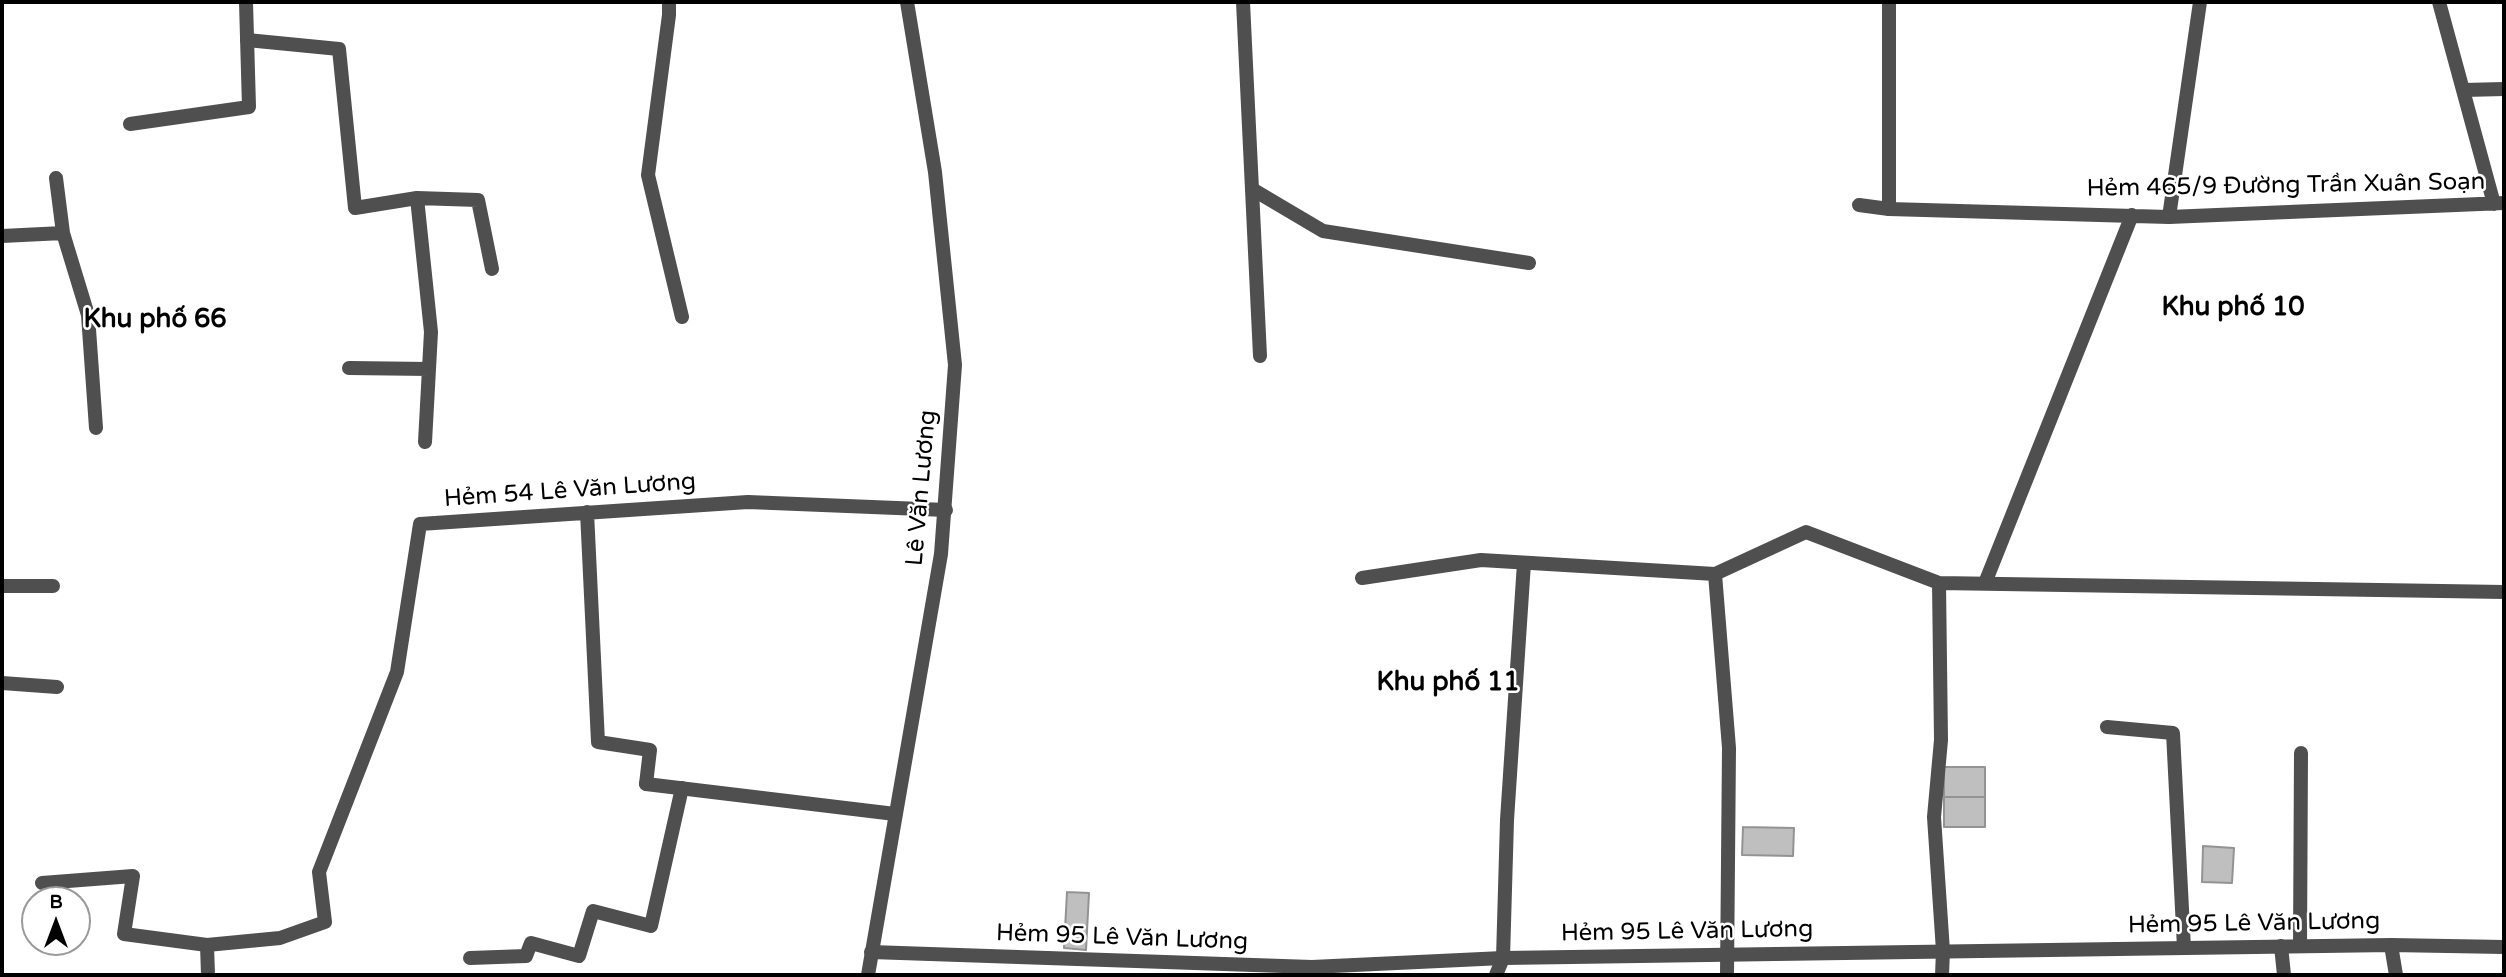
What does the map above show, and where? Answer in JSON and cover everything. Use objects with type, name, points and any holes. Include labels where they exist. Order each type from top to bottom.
[{"type":"street","points":[[130,124],[249,107],[246,2]]},
{"type":"street","points":[[669,2],[648,176],[682,317]]},
{"type":"street","name":"Lê Văn Lương","points":[[867,975],[941,554],[955,365],[935,172],[907,2]]},
{"type":"street","points":[[1243,2],[1260,356]]},
{"type":"street","points":[[1889,2],[1889,209]]},
{"type":"street","points":[[2169,217],[2200,2]]},
{"type":"street","points":[[2439,2],[2499,203]]},
{"type":"street","points":[[247,40],[339,49],[355,208],[417,198],[478,200],[492,269]]},
{"type":"street","points":[[2464,90],[2504,89]]},
{"type":"street","points":[[56,178],[63,233],[88,315],[96,429]]},
{"type":"street","points":[[1252,189],[1323,231],[1529,263]]},
{"type":"street","points":[[417,198],[431,332],[425,442]]},
{"type":"street","name":"Hẻm 465/9 Đường Trần Xuân Soạn","points":[[1859,205],[1889,209],[2169,217],[2499,203]]},
{"type":"street","points":[[1985,583],[2132,215]]},
{"type":"street","points":[[2,236],[63,233]]},
{"type":"street","points":[[349,368],[429,369]]},
{"type":"street","name":"Hẻm 54 Lê Văn Lương","points":[[42,883],[133,876],[124,934],[207,945],[280,938],[325,922],[319,872],[397,672],[420,524],[748,502],[946,510]]},
{"type":"street","points":[[587,512],[598,742],[650,750],[646,784],[895,814]]},
{"type":"street","points":[[1362,578],[1481,560],[1715,574],[1806,532],[1939,583],[2504,592]]},
{"type":"street","points":[[1496,975],[1503,958],[1507,820],[1524,563]]},
{"type":"street","points":[[1715,574],[1729,748],[1727,975]]},
{"type":"street","points":[[1939,583],[1941,740],[1934,817],[1943,951],[1942,975]]},
{"type":"street","points":[[2,586],[53,586]]},
{"type":"street","points":[[2,683],[57,687]]},
{"type":"street","points":[[2107,727],[2173,733],[2184,948]]},
{"type":"street","points":[[2300,946],[2301,753]]},
{"type":"street","points":[[470,958],[526,956],[531,943],[579,956],[593,911],[651,926],[682,788]]},
{"type":"street","points":[[207,945],[208,975]]},
{"type":"street","points":[[2391,945],[2396,975]]},
{"type":"street","points":[[2281,946],[2284,975]]},
{"type":"street","name":"Hẻm 95 Lê Văn Lương","points":[[871,952],[1312,971],[1503,958],[2281,946],[2504,947]]},
{"type":"building","points":[[1944,767],[1985,767],[1985,797],[1944,797]]},
{"type":"building","points":[[1944,797],[1985,797],[1985,827],[1944,827]]},
{"type":"building","points":[[1743,827],[1794,828],[1793,856],[1742,855]]},
{"type":"building","points":[[2203,846],[2234,848],[2232,883],[2202,882]]},
{"type":"building","points":[[1067,892],[1089,893],[1086,950],[1064,948]]},
{"type":"district","name":"Khu phố 10","points":[[2233,308]]},
{"type":"district","name":"Khu phố 66","points":[[155,320]]},
{"type":"district","name":"Khu phố 11","points":[[1448,683]]}]
